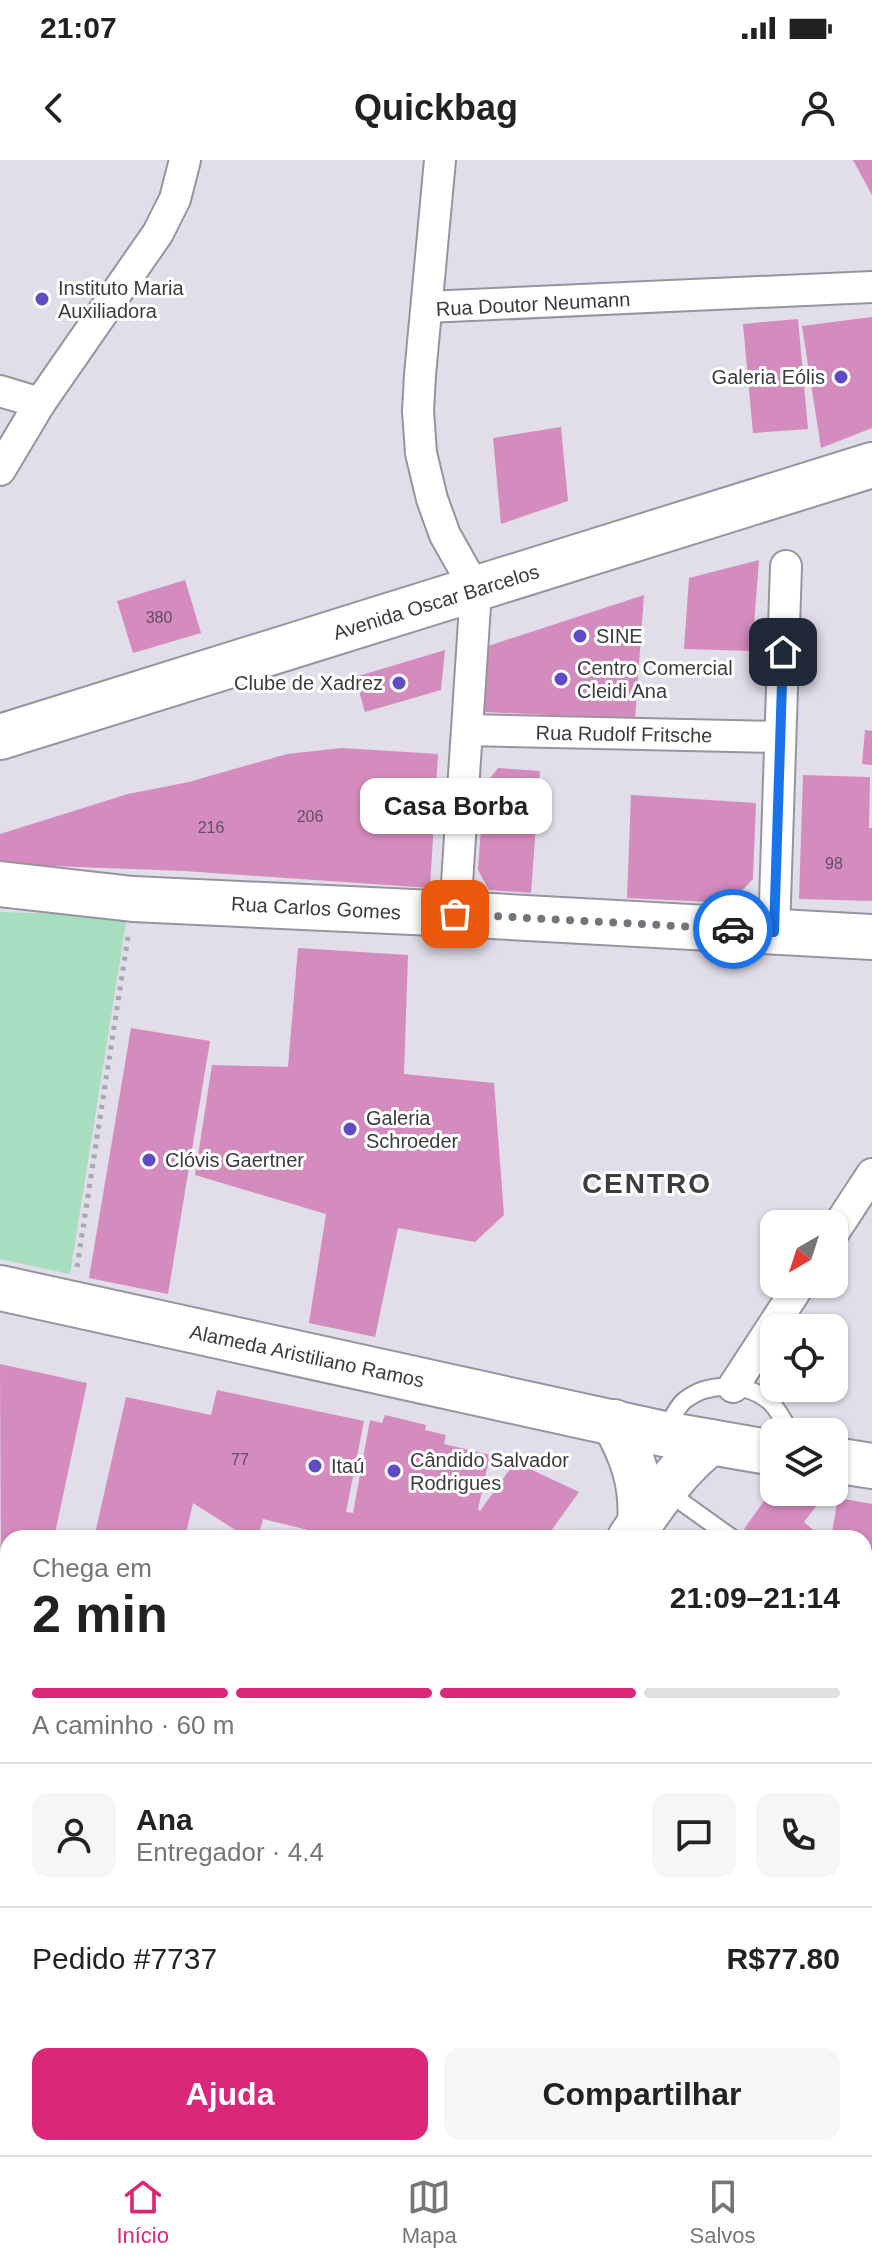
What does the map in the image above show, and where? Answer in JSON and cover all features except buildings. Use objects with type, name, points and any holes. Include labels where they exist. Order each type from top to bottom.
[{"type":"main road","name":"Avenida Oscar Barcelos","points":[[0,737],[872,465]]},
{"type":"main road","name":"Rua Carlos Gomes","points":[[0,884],[133,899],[872,937]]},
{"type":"main road","name":"Alameda Aristiliano Ramos","points":[[0,1288],[664,1434],[760,1451]]},
{"type":"main road","points":[[614,1422],[629,1450],[639,1479],[645,1517]]},
{"type":"main road","points":[[645,1517],[690,1457],[711,1442]]},
{"type":"main road","points":[[848,1462],[872,1466]]},
{"type":"street","points":[[0,470],[40,403],[158,233],[175,199],[185,160]]},
{"type":"street","points":[[427,307],[440,160]]},
{"type":"street","name":"Rua Doutor Neumann","points":[[476,590],[445,535],[421,453],[418,411],[427,307],[872,287]]},
{"type":"street","points":[[0,391],[40,403]]},
{"type":"street","points":[[774,932],[786,566]]},
{"type":"street","points":[[455,914],[476,590]]},
{"type":"street","name":"Rua Rudolf Fritsche","points":[[467,730],[780,737]]},
{"type":"street","points":[[848,1211],[872,1174]]},
{"type":"street","points":[[733,1387],[791,1298]]},
{"type":"lane","points":[[664,1434],[683,1401],[710,1387],[733,1387],[751,1392],[772,1404],[782,1418]]},
{"type":"lane","points":[[645,1517],[699,1530]]},
{"type":"path","points":[[71,1304],[133,899]]},
{"type":"green space","points":[[0,912],[127,916],[70,1274],[0,1259]]},
{"type":"way so far","points":[[455,914],[733,929]]},
{"type":"place","name":"Instituto Maria Auxiliadora","points":[[42,299]]},
{"type":"place","name":"Galeria Eólis","points":[[841,377]]},
{"type":"place","name":"SINE","points":[[580,636]]},
{"type":"place","name":"Centro Comercial Cleidi Ana","points":[[561,679]]},
{"type":"place","name":"Clube de Xadrez","points":[[399,683]]},
{"type":"place","name":"Casa Borba","points":[[455,914]]},
{"type":"place","name":"Galeria Schroeder","points":[[350,1129]]},
{"type":"place","name":"Clóvis Gaertner","points":[[149,1160]]},
{"type":"place","name":"Itaú","points":[[315,1466]]},
{"type":"place","name":"Cândido Salvador Rodrigues","points":[[394,1471]]},
{"type":"district","name":"CENTRO","points":[[647,1183]]},
{"type":"route","points":[[733,929],[774,932],[783,652]]}]
